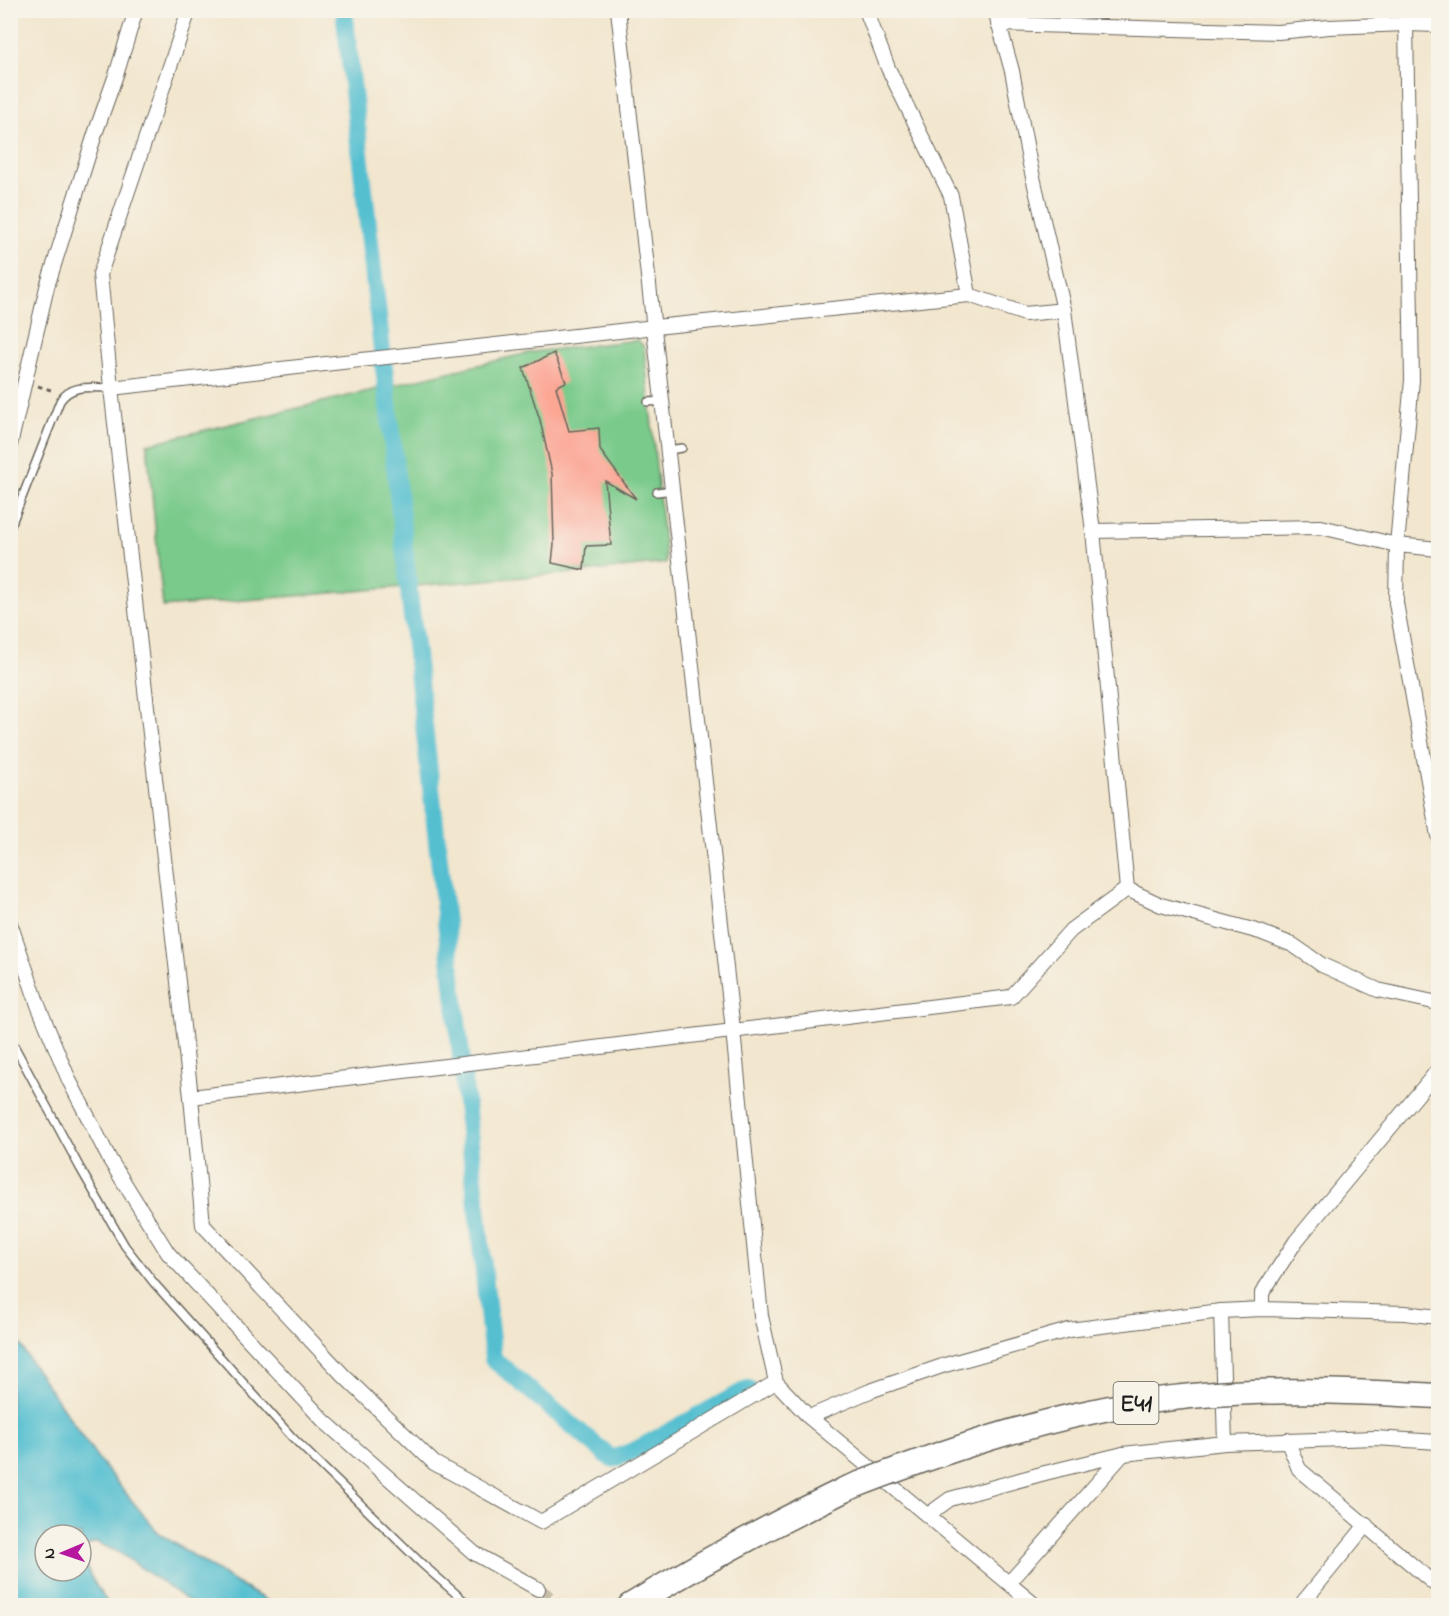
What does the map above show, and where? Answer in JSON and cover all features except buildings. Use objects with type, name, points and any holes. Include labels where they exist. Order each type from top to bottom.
[{"type":"highway","name":"E41","points":[[630,1605],[756,1533],[846,1489],[926,1458],[1066,1416],[1140,1402],[1215,1395],[1293,1391],[1365,1391],[1438,1396]]},
{"type":"street","points":[[10,445],[47,287],[136,10]]},
{"type":"street","points":[[189,10],[100,274],[191,1097],[203,1225],[343,1375],[434,1463],[541,1521],[776,1382]]},
{"type":"street","points":[[618,10],[663,401],[675,449],[673,490],[733,1030],[761,1316],[776,1382],[809,1417],[1036,1605]]},
{"type":"street","points":[[866,10],[888,68],[951,196],[969,295]]},
{"type":"street","points":[[1420,10],[1406,24],[1412,380],[1397,545],[1396,603],[1438,836]]},
{"type":"street","points":[[1127,889],[1093,531],[1064,310],[1029,160],[1012,71],[996,17],[1278,32],[1329,27],[1438,25]]},
{"type":"street","points":[[111,388],[655,327],[969,295],[1024,314],[1064,310]]},
{"type":"street","points":[[1093,531],[1321,526],[1397,545],[1438,549]]},
{"type":"street","points":[[191,1097],[1011,997],[1071,930],[1127,889]]},
{"type":"street","points":[[1127,889],[1161,905],[1271,936],[1293,945],[1322,964],[1378,990],[1438,1003]]},
{"type":"street","points":[[10,922],[38,1005],[69,1080],[110,1160],[168,1253],[324,1421],[474,1553],[538,1589]]},
{"type":"street","points":[[1262,1309],[1262,1293],[1296,1242],[1438,1070]]},
{"type":"street","points":[[809,1417],[870,1391],[945,1365],[1069,1330],[1221,1311],[1262,1309],[1405,1313],[1438,1317]]},
{"type":"street","points":[[1221,1311],[1225,1443]]},
{"type":"street","points":[[928,1515],[950,1499],[1123,1454],[1225,1443],[1287,1440],[1375,1438],[1438,1442]]},
{"type":"street","points":[[1287,1440],[1299,1468],[1438,1587]]},
{"type":"street","points":[[1009,1583],[1123,1454]]},
{"type":"street","points":[[1300,1605],[1366,1525]]},
{"type":"lane","points":[[10,528],[60,401],[65,394],[76,388],[111,388]]},
{"type":"lane","points":[[648,402],[663,401]]},
{"type":"lane","points":[[657,492],[673,490]]},
{"type":"lane","points":[[10,1038],[125,1246],[154,1283],[292,1437],[421,1563],[470,1605]]},
{"type":"path","points":[[25,382],[65,394]]},
{"type":"green space","points":[[638,340],[644,347],[666,563],[584,572],[163,607],[147,444],[532,352]]},
{"type":"water","points":[[10,1327],[28,1358],[99,1460],[158,1533],[275,1605],[194,1605],[120,1553],[96,1542],[93,1543],[93,1523],[33,1523],[33,1583],[93,1583],[93,1580],[109,1605],[11,1605]]},
{"type":"waterway","points":[[344,10],[493,1359],[612,1459],[636,1450],[748,1389]]},
{"type":"tunnel","points":[[538,1589],[559,1606]]}]
